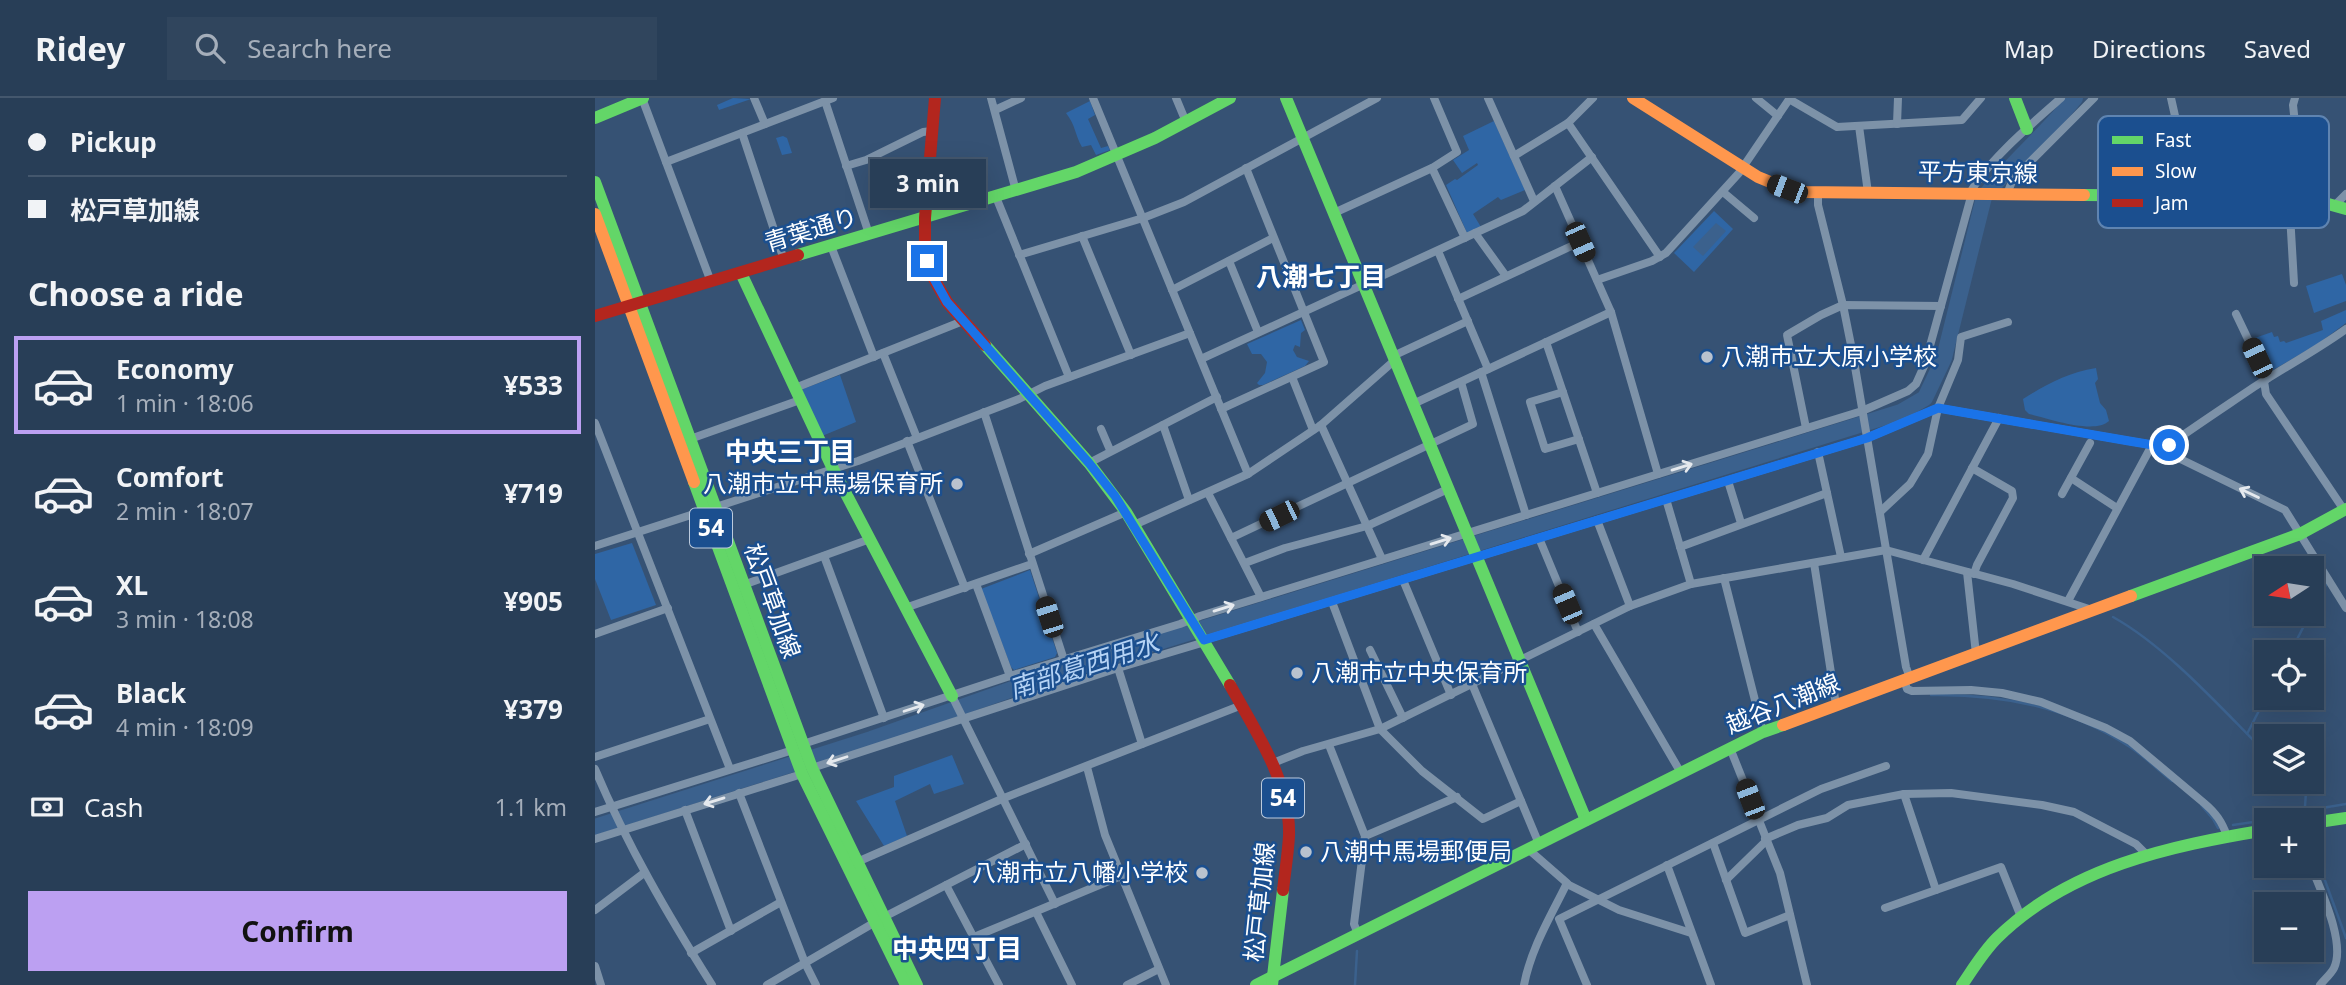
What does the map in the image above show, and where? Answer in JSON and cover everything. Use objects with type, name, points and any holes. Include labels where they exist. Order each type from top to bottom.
[{"type":"main road","points":[[595,118],[643,98]]},
{"type":"main road","name":"松戸草加線","points":[[935,98],[925,218],[925,251],[933,277],[947,302],[1089,463],[1126,512],[1204,640],[1273,763],[1287,812],[1289,834],[1273,981]]},
{"type":"main road","name":"青葉通り","points":[[595,316],[1016,191],[1117,156],[1230,98]]},
{"type":"main road","points":[[1286,98],[1586,820]]},
{"type":"main road","points":[[2015,98],[2027,129]]},
{"type":"main road","name":"平方東京線","points":[[1637,99],[1758,177],[1787,189],[1818,193],[2098,195]]},
{"type":"main road","name":"松戸草加線","points":[[595,183],[634,305],[807,771],[879,920],[917,985]]},
{"type":"main road","name":"松戸草加線","points":[[595,214],[690,439],[710,508],[743,585],[798,747]]},
{"type":"main road","points":[[741,273],[833,469],[952,695]]},
{"type":"main road","name":"越谷八潮線","points":[[1256,985],[1273,981],[1358,934],[1763,732],[2300,534],[2345,509]]},
{"type":"main road","name":"松戸草加線","points":[[807,771],[857,862],[906,985]]},
{"type":"main road","points":[[2324,821],[2346,818]]},
{"type":"main road","points":[[1962,985],[1979,959],[1999,936],[2052,894],[2147,855],[2254,832]]},
{"type":"street","points":[[643,98],[711,282]]},
{"type":"street","points":[[754,98],[765,124]]},
{"type":"street","points":[[991,98],[1016,191]]},
{"type":"street","points":[[995,110],[1021,98]]},
{"type":"street","points":[[1093,98],[1248,474]]},
{"type":"street","points":[[1175,98],[1186,122]]},
{"type":"street","points":[[1019,255],[1143,218],[1184,202],[1377,98]]},
{"type":"street","points":[[1334,213],[1432,168],[1457,152],[1434,98]]},
{"type":"street","points":[[1488,98],[1534,201]]},
{"type":"street","points":[[1514,156],[1568,123],[1593,98]]},
{"type":"street","points":[[1756,98],[1778,116]]},
{"type":"street","points":[[1597,280],[1660,257],[1744,167],[1790,98],[1837,127],[1962,120],[1981,98]]},
{"type":"street","points":[[1897,124],[1898,98]]},
{"type":"street","points":[[595,812],[612,809],[1010,676],[1806,428],[1862,413],[1908,391],[1916,384],[1925,364],[1973,193],[1980,178],[2061,98]]},
{"type":"street","points":[[2171,98],[2175,116]]},
{"type":"street","points":[[2294,116],[2295,98]]},
{"type":"street","points":[[666,162],[829,99],[846,166],[869,234]]},
{"type":"street","points":[[2003,194],[2013,180],[2095,99]]},
{"type":"street","points":[[1568,123],[1660,257]]},
{"type":"street","points":[[1859,126],[1868,193]]},
{"type":"street","points":[[846,166],[866,160],[923,132],[932,131]]},
{"type":"street","points":[[742,133],[784,260]]},
{"type":"street","points":[[1201,359],[1523,212],[1592,156]]},
{"type":"street","points":[[1221,409],[1324,362],[1246,168]]},
{"type":"street","points":[[1432,168],[1465,238]]},
{"type":"street","points":[[1555,186],[1611,312],[1658,474]]},
{"type":"street","points":[[1723,192],[1754,218]]},
{"type":"street","points":[[1818,193],[1818,205],[1843,305],[1867,436],[1906,667],[1907,689],[1971,690],[2026,698],[2106,728],[2130,741],[2204,803],[2223,824],[2227,836]]},
{"type":"street","points":[[2341,207],[2346,194]]},
{"type":"street","points":[[996,197],[1069,377]]},
{"type":"street","points":[[2291,228],[2294,283]]},
{"type":"street","points":[[1475,233],[1506,276]]},
{"type":"street","points":[[1082,236],[1131,355]]},
{"type":"street","points":[[1172,290],[1273,238]]},
{"type":"street","points":[[1458,299],[1580,242]]},
{"type":"street","points":[[831,246],[874,357]]},
{"type":"street","points":[[1438,251],[1468,321],[1526,515]]},
{"type":"street","points":[[1229,261],[1258,332]]},
{"type":"street","points":[[1806,428],[1787,335],[1843,305],[1941,306]]},
{"type":"street","points":[[1413,404],[1611,312]]},
{"type":"street","points":[[2235,316],[2265,380],[2266,394],[2345,509]]},
{"type":"street","points":[[690,439],[797,394],[883,353],[963,321]]},
{"type":"street","points":[[1134,525],[1248,474],[1321,425],[1394,358],[1468,321]]},
{"type":"street","points":[[1880,512],[1910,484],[1928,454],[1938,408],[1958,360],[1961,337],[2008,322]]},
{"type":"street","points":[[2164,451],[2265,380],[2319,349],[2346,329]]},
{"type":"street","points":[[595,546],[833,469],[1190,333]]},
{"type":"street","points":[[1546,342],[1597,493]]},
{"type":"street","points":[[883,353],[917,438]]},
{"type":"street","points":[[1291,377],[1313,430]]},
{"type":"street","points":[[1231,538],[1473,424],[1461,382]]},
{"type":"street","points":[[1563,392],[1530,402],[1545,449],[1579,439]]},
{"type":"street","points":[[1089,463],[1217,397]]},
{"type":"street","points":[[595,839],[1118,667],[1728,481],[1867,436],[1938,408],[2152,445],[2285,510],[2346,608]]},
{"type":"street","points":[[984,412],[1064,660]]},
{"type":"street","points":[[1923,560],[1999,418]]},
{"type":"street","points":[[595,423],[730,769]]},
{"type":"street","points":[[1163,425],[1189,500]]},
{"type":"street","points":[[1321,425],[1382,559]]},
{"type":"street","points":[[1101,429],[1110,450]]},
{"type":"street","points":[[908,441],[965,588]]},
{"type":"street","points":[[2062,494],[2090,443]]},
{"type":"street","points":[[2068,601],[2152,445]]},
{"type":"street","points":[[1818,452],[1841,557]]},
{"type":"street","points":[[1972,468],[2012,491],[2013,498],[1970,573],[1976,654]]},
{"type":"street","points":[[2071,478],[2117,508]]},
{"type":"street","points":[[1728,481],[1741,523]]},
{"type":"street","points":[[1245,563],[1285,548],[1367,526],[1448,489]]},
{"type":"street","points":[[1208,493],[1261,597]]},
{"type":"street","points":[[1680,547],[1827,494]]},
{"type":"street","points":[[1666,499],[1691,584]]},
{"type":"street","points":[[1030,554],[1126,512]]},
{"type":"street","points":[[1597,520],[1630,606]]},
{"type":"street","points":[[1539,538],[1579,632]]},
{"type":"street","points":[[743,585],[870,539]]},
{"type":"street","points":[[1273,763],[1303,751],[1380,729],[1630,606],[1691,584],[1886,550],[2095,610]]},
{"type":"street","points":[[824,555],[884,718]]},
{"type":"street","points":[[1814,563],[1836,705]]},
{"type":"street","points":[[905,608],[1032,564]]},
{"type":"street","points":[[1724,578],[1763,732]]},
{"type":"street","points":[[1403,580],[1451,695]]},
{"type":"street","points":[[976,584],[1010,676]]},
{"type":"street","points":[[1332,602],[1380,729],[1386,737],[1422,771],[1483,819],[1521,801]]},
{"type":"street","points":[[595,634],[668,608]]},
{"type":"street","points":[[1594,624],[1681,773]]},
{"type":"street","points":[[1370,650],[1403,718]]},
{"type":"street","points":[[1118,667],[1142,744]]},
{"type":"street","points":[[1472,684],[1521,801],[1533,846],[1567,884],[1630,914],[1691,933]]},
{"type":"street","points":[[952,695],[1055,904]]},
{"type":"street","points":[[857,862],[1004,798],[1242,705]]},
{"type":"street","points":[[595,757],[710,719]]},
{"type":"street","points":[[1329,745],[1365,836],[1354,924],[1358,934]]},
{"type":"street","points":[[1730,748],[1780,873],[1807,985]]},
{"type":"street","points":[[1087,766],[1105,835],[1166,985]]},
{"type":"street","points":[[1587,985],[1559,919],[1821,789],[1887,766]]},
{"type":"street","points":[[595,769],[621,829],[712,985]]},
{"type":"street","points":[[739,793],[816,985]]},
{"type":"street","points":[[1726,880],[1766,840],[1798,825],[1827,818],[1848,805],[1903,794],[1951,793],[2074,812],[2136,844],[2147,855]]},
{"type":"street","points":[[1903,794],[1936,890]]},
{"type":"street","points":[[1365,836],[1457,797]]},
{"type":"street","points":[[685,810],[731,931]]},
{"type":"street","points":[[1713,843],[1745,933],[1790,915]]},
{"type":"street","points":[[767,985],[879,920],[1026,844]]},
{"type":"street","points":[[1667,866],[1711,985]]},
{"type":"street","points":[[1885,908],[2001,867],[2021,917]]},
{"type":"street","points":[[595,910],[645,873]]},
{"type":"street","points":[[974,937],[1121,876]]},
{"type":"street","points":[[2315,878],[2338,948],[2333,970],[2320,985]]},
{"type":"street","points":[[1524,985],[1542,932],[1567,884]]},
{"type":"street","points":[[946,886],[999,985]]},
{"type":"street","points":[[691,953],[781,902]]},
{"type":"street","points":[[1036,912],[1072,985]]},
{"type":"street","points":[[595,966],[601,985]]},
{"type":"street","points":[[1127,985],[1159,969]]},
{"type":"shaded area","points":[[733,98],[751,99],[719,110],[717,105]]},
{"type":"shaded area","points":[[1090,101],[1095,115],[1088,119],[1101,148],[1108,146],[1110,150],[1096,155],[1091,145],[1082,147],[1066,113]]},
{"type":"shaded area","points":[[1494,121],[1525,190],[1501,200],[1498,197],[1473,214],[1481,227],[1467,233],[1446,185],[1478,165],[1477,163],[1462,173],[1453,160],[1469,150],[1463,136]]},
{"type":"shaded area","points":[[776,138],[787,138],[792,153],[782,155]]},
{"type":"shaded area","points":[[1714,211],[1733,229],[1694,272],[1674,253]]},
{"type":"shaded area","points":[[1716,223],[1726,231],[1703,256],[1693,247]]},
{"type":"shaded area","points":[[2342,274],[2346,285],[2346,301],[2314,313],[2306,286]]},
{"type":"shaded area","points":[[2346,310],[2346,323],[2319,343],[2268,373],[2252,339],[2272,332],[2274,337],[2278,336],[2280,342],[2286,343],[2323,330],[2321,321]]},
{"type":"shaded area","points":[[1301,320],[1305,330],[1301,333],[1300,347],[1295,345],[1293,350],[1297,357],[1309,361],[1305,366],[1259,385],[1257,383],[1265,373],[1267,362],[1261,354],[1252,354],[1247,344]]},
{"type":"shaded area","points":[[2096,368],[2098,379],[2095,383],[2100,403],[2106,410],[2109,421],[2102,425],[2082,426],[2029,414],[2025,410],[2023,399],[2066,376]]},
{"type":"shaded area","points":[[840,375],[856,422],[822,436],[802,393],[803,389]]},
{"type":"shaded area","points":[[632,543],[656,605],[611,620],[595,579],[595,554]]},
{"type":"shaded area","points":[[1030,570],[1057,653],[1055,657],[1014,670],[981,589]]},
{"type":"shaded area","points":[[952,755],[964,784],[934,794],[930,784],[895,801],[907,836],[884,846],[856,801],[894,787],[894,776]]},
{"type":"waterway","name":"南部葛西用水","points":[[595,827],[871,739],[1046,677],[1901,412],[1925,398],[1944,358],[1984,197],[2075,98]]},
{"type":"waterway","points":[[2324,589],[2327,583]]},
{"type":"waterway","points":[[2113,617],[2174,662],[2254,741]]},
{"type":"waterway","points":[[2297,640],[2304,626]]},
{"type":"waterway","points":[[1931,695],[2010,700],[2059,713],[2107,733],[2141,755],[2172,781]]},
{"type":"waterway","points":[[2247,734],[2259,710]]},
{"type":"waterway","points":[[2305,808],[2306,794]]},
{"type":"waterway","points":[[2233,825],[2315,813],[2322,808],[2346,804]]},
{"type":"waterway","points":[[2201,805],[2218,828]]},
{"type":"waterway","points":[[2324,878],[2346,938]]},
{"type":"waterway","points":[[1355,985],[1357,951]]},
{"type":"traffic: fast","points":[[595,118],[643,98]]},
{"type":"traffic: fast","points":[[798,255],[1076,172],[1155,138],[1230,98]]},
{"type":"traffic: fast","points":[[1286,98],[1586,820]]},
{"type":"traffic: fast","points":[[2015,98],[2027,129]]},
{"type":"traffic: fast","points":[[595,182],[812,768],[917,985]]},
{"type":"traffic: fast","points":[[2084,195],[2098,195]]},
{"type":"traffic: fast","points":[[2329,204],[2346,209]]},
{"type":"traffic: fast","points":[[741,273],[833,469],[952,696]]},
{"type":"traffic: fast","points":[[985,345],[1089,463],[1126,512],[1230,685]]},
{"type":"traffic: fast","points":[[694,482],[802,774],[906,985]]},
{"type":"traffic: fast","points":[[2131,596],[2300,534],[2346,509]]},
{"type":"traffic: fast","points":[[1256,985],[1763,732],[1783,725]]},
{"type":"traffic: fast","points":[[2324,821],[2346,818]]},
{"type":"traffic: fast","points":[[1962,985],[1997,938],[2025,914],[2056,893],[2088,877],[2158,852],[2254,832]]},
{"type":"traffic: fast","points":[[1272,985],[1283,890]]},
{"type":"traffic: slow","points":[[1633,98],[1758,177],[1787,189],[1802,192],[2084,195]]},
{"type":"traffic: slow","points":[[595,214],[694,482]]},
{"type":"traffic: slow","points":[[1783,725],[2131,596]]},
{"type":"traffic: jam","points":[[935,98],[925,218],[925,251],[933,277],[947,302],[985,345]]},
{"type":"traffic: jam","points":[[595,316],[798,255]]},
{"type":"traffic: jam","points":[[1230,685],[1270,758],[1284,796],[1289,836],[1283,890]]},
{"type":"place","name":"八潮市立大原小学校","points":[[1707,357]]},
{"type":"place","name":"八潮市立中馬場保育所","points":[[957,484]]},
{"type":"place","name":"八潮市立中央保育所","points":[[1297,673]]},
{"type":"place","name":"八潮中馬場郵便局","points":[[1306,852]]},
{"type":"place","name":"八潮市立八幡小学校","points":[[1202,873]]},
{"type":"district","name":"八潮七丁目","points":[[1321,277]]},
{"type":"district","name":"中央三丁目","points":[[790,452]]},
{"type":"district","name":"中央四丁目","points":[[957,949]]},
{"type":"route","points":[[927,261],[947,302],[1115,496],[1204,640],[1867,438],[1938,408],[2153,445],[2164,451],[2169,445]]}]
